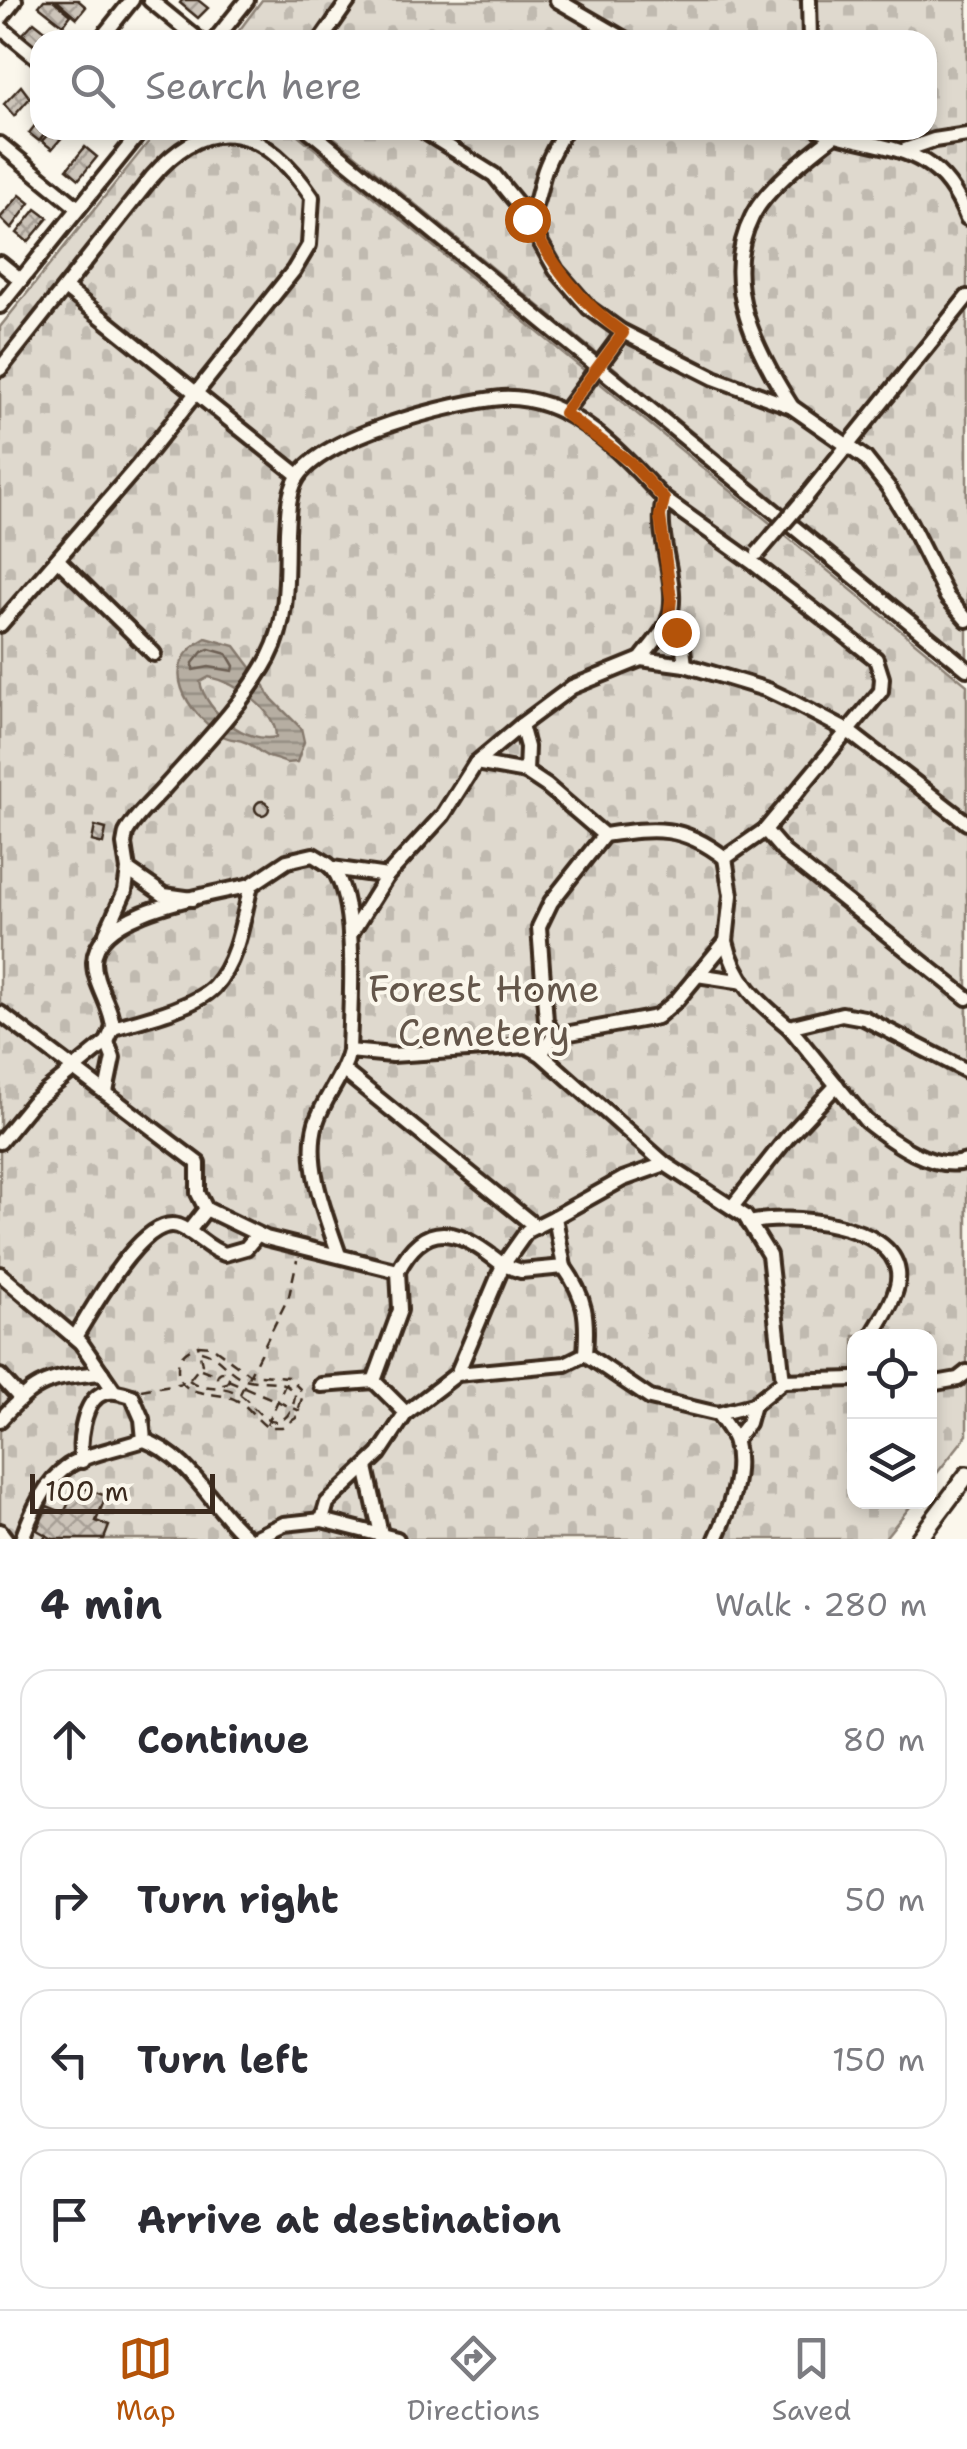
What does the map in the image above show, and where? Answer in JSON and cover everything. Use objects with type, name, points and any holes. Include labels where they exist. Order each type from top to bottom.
[{"type":"main road","points":[[919,1539],[967,1475]]},
{"type":"street","points":[[16,0],[0,23],[30,51]]},
{"type":"street","points":[[108,30],[132,0]]},
{"type":"street","points":[[150,0],[188,30]]},
{"type":"street","points":[[223,30],[247,0]]},
{"type":"street","points":[[328,30],[350,0]]},
{"type":"street","points":[[557,0],[609,30]]},
{"type":"street","points":[[809,0],[810,30]]},
{"type":"street","points":[[904,150],[967,135]]},
{"type":"street","points":[[0,306],[129,140]]},
{"type":"street","points":[[0,369],[164,162],[201,140]]},
{"type":"street","points":[[0,625],[196,394],[294,270],[308,245],[312,197],[281,156],[254,140]]},
{"type":"street","points":[[321,140],[967,670]]},
{"type":"street","points":[[438,140],[494,174],[527,219],[556,270],[589,308],[623,333],[714,378],[792,407],[865,458],[888,487],[947,598],[967,620]]},
{"type":"street","points":[[527,219],[536,209],[537,193],[559,140]]},
{"type":"street","points":[[792,407],[760,357],[745,315],[741,246],[752,214],[829,140]]},
{"type":"street","points":[[859,140],[921,158],[946,181],[967,218]]},
{"type":"street","points":[[0,144],[78,208]]},
{"type":"street","points":[[0,263],[20,280]]},
{"type":"street","points":[[65,288],[298,474]]},
{"type":"street","points":[[755,557],[967,297]]},
{"type":"street","points":[[564,413],[623,333]]},
{"type":"street","points":[[0,1142],[32,1103],[107,1042],[114,1028],[113,1018],[94,968],[95,950],[124,891],[128,870],[124,844],[130,826],[200,748],[261,669],[280,635],[288,513],[298,474],[321,456],[370,431],[418,413],[502,398],[527,399],[564,413],[630,462],[664,499],[755,557],[876,660],[881,690],[765,830],[724,858]]},
{"type":"street","points":[[641,659],[669,618],[671,599],[660,516],[664,499]]},
{"type":"street","points":[[58,560],[154,654]]},
{"type":"street","points":[[669,618],[684,665]]},
{"type":"street","points":[[350,935],[387,876],[444,815],[476,763],[572,687],[641,659],[684,665],[768,690],[848,731],[967,823]]},
{"type":"street","points":[[520,725],[526,747],[526,772]]},
{"type":"street","points":[[476,763],[526,772],[604,835]]},
{"type":"street","points":[[554,1036],[546,1021],[539,927],[550,902],[604,835],[655,828],[682,833],[705,842],[724,858],[731,895],[726,941],[731,966],[767,1010],[789,1027],[866,1121],[904,1146],[945,1164],[967,1162]]},
{"type":"street","points":[[765,830],[784,852],[967,998]]},
{"type":"street","points":[[104,935],[122,921],[251,885],[287,860],[313,855],[332,868],[387,876]]},
{"type":"street","points":[[332,868],[344,895],[350,935],[350,1051],[345,1072],[316,1124],[314,1146],[315,1176],[339,1256]]},
{"type":"street","points":[[128,870],[164,894],[193,899]]},
{"type":"street","points":[[114,1028],[197,999],[214,987],[234,949],[251,885]]},
{"type":"street","points":[[541,1054],[554,1036],[656,1017],[726,941]]},
{"type":"street","points":[[697,976],[744,982]]},
{"type":"street","points":[[0,1013],[198,1162],[198,1193],[206,1209],[257,1235],[398,1271]]},
{"type":"street","points":[[789,1027],[842,1014],[864,1018],[967,1071]]},
{"type":"street","points":[[106,1092],[114,1058],[107,1042]]},
{"type":"street","points":[[350,1051],[392,1055],[527,1046],[541,1054],[665,1164],[746,1216],[768,1254],[783,1381]]},
{"type":"street","points":[[345,1072],[536,1227]]},
{"type":"street","points":[[732,1207],[787,1138],[837,1085]]},
{"type":"street","points":[[322,1520],[327,1503],[379,1454],[406,1413],[458,1374],[504,1265],[528,1232],[624,1179],[665,1164]]},
{"type":"street","points":[[188,1232],[206,1209]]},
{"type":"street","points":[[555,1216],[564,1267],[576,1284],[588,1317],[586,1354]]},
{"type":"street","points":[[750,1223],[768,1218],[827,1226],[872,1237],[888,1248],[898,1271],[898,1282],[875,1329]]},
{"type":"street","points":[[75,1337],[109,1283],[150,1232],[170,1224],[225,1254],[246,1248],[257,1235]]},
{"type":"street","points":[[374,1381],[400,1310],[398,1271],[417,1244],[433,1235],[451,1232],[475,1242],[504,1265],[521,1271],[564,1267]]},
{"type":"street","points":[[0,1274],[75,1337],[114,1391]]},
{"type":"street","points":[[458,1374],[564,1364],[586,1354]]},
{"type":"street","points":[[586,1354],[650,1398],[718,1414],[754,1405],[783,1381],[847,1378]]},
{"type":"street","points":[[937,1383],[958,1380],[967,1372]]},
{"type":"street","points":[[0,1420],[20,1398],[46,1380],[102,1373]]},
{"type":"street","points":[[0,1376],[20,1398]]},
{"type":"street","points":[[320,1385],[374,1381],[406,1413]]},
{"type":"street","points":[[82,1461],[80,1450],[90,1406],[99,1395],[114,1391],[132,1396],[142,1418],[144,1440]]},
{"type":"street","points":[[735,1440],[754,1405]]},
{"type":"street","points":[[716,1539],[732,1500],[736,1476],[735,1440],[718,1414]]},
{"type":"street","points":[[22,1539],[46,1490],[68,1466],[144,1440],[192,1472],[237,1529],[251,1539],[284,1524],[322,1520],[396,1539]]},
{"type":"street","points":[[366,1467],[381,1534]]},
{"type":"street","points":[[0,1531],[6,1539]]},
{"type":"path","points":[[239,1398],[290,1296],[300,1246]]},
{"type":"path","points":[[132,1396],[160,1384],[189,1380],[201,1369],[198,1344]]},
{"type":"path","points":[[228,1380],[218,1388],[193,1392],[182,1383],[179,1361],[198,1344],[210,1346],[249,1374],[288,1377],[300,1389],[300,1411],[289,1424],[267,1427]]},
{"type":"path","points":[[201,1351],[212,1354],[227,1370],[246,1380],[286,1383],[295,1394],[294,1408],[285,1418],[270,1420]]},
{"type":"path","points":[[228,1380],[230,1363]]},
{"type":"path","points":[[201,1369],[217,1376]]},
{"type":"path","points":[[217,1376],[227,1370]]},
{"type":"path","points":[[217,1376],[218,1388]]},
{"type":"path","points":[[267,1427],[288,1377]]},
{"type":"path","points":[[189,1380],[198,1387],[218,1388],[250,1400],[270,1420]]},
{"type":"path","points":[[228,1380],[300,1411]]},
{"type":"path","points":[[239,1398],[267,1427]]},
{"type":"green space","points":[[262,0],[967,0],[967,658],[337,140],[937,140],[937,30],[240,30]]},
{"type":"green space","name":"Forest Home Cemetery","points":[[150,140],[304,140],[967,685],[967,1435],[937,1473],[937,1329],[847,1329],[847,1509],[908,1509],[884,1539],[0,1539],[0,327]]},
{"type":"water","points":[[206,638],[235,646],[269,696],[301,728],[304,742],[297,762],[286,763],[248,743],[226,737],[198,715],[188,702],[179,675],[182,661]],"holes":[[[209,677],[252,698],[269,717],[276,737],[252,736],[219,714],[200,682]]]},
{"type":"building","points":[[44,0],[53,0],[71,15],[63,25],[39,6]]},
{"type":"building","points":[[56,0],[78,0],[86,7],[77,18]]},
{"type":"building","points":[[198,0],[208,8],[198,18],[180,3]]},
{"type":"building","points":[[34,22],[44,30],[30,30],[30,43],[21,36]]},
{"type":"building","points":[[21,86],[30,98],[14,116],[4,104]]},
{"type":"building","points":[[43,140],[60,140],[52,149]]},
{"type":"building","points":[[85,147],[97,157],[79,179],[67,169]]},
{"type":"building","points":[[20,195],[30,203],[11,229],[0,218]]},
{"type":"building","points":[[36,209],[48,218],[28,242],[17,233]]},
{"type":"building","points":[[262,801],[269,808],[262,815],[255,808]]},
{"type":"building","points":[[95,826],[106,829],[103,844],[92,841]]},
{"type":"building","points":[[76,1485],[106,1496],[96,1521],[109,1526],[104,1539],[53,1539],[37,1530],[47,1506],[64,1513],[70,1500],[67,1498]]},
{"type":"route","points":[[527,219],[556,270],[589,308],[623,333],[564,413],[630,462],[664,499],[660,516],[671,599],[669,618],[676,632]]}]
